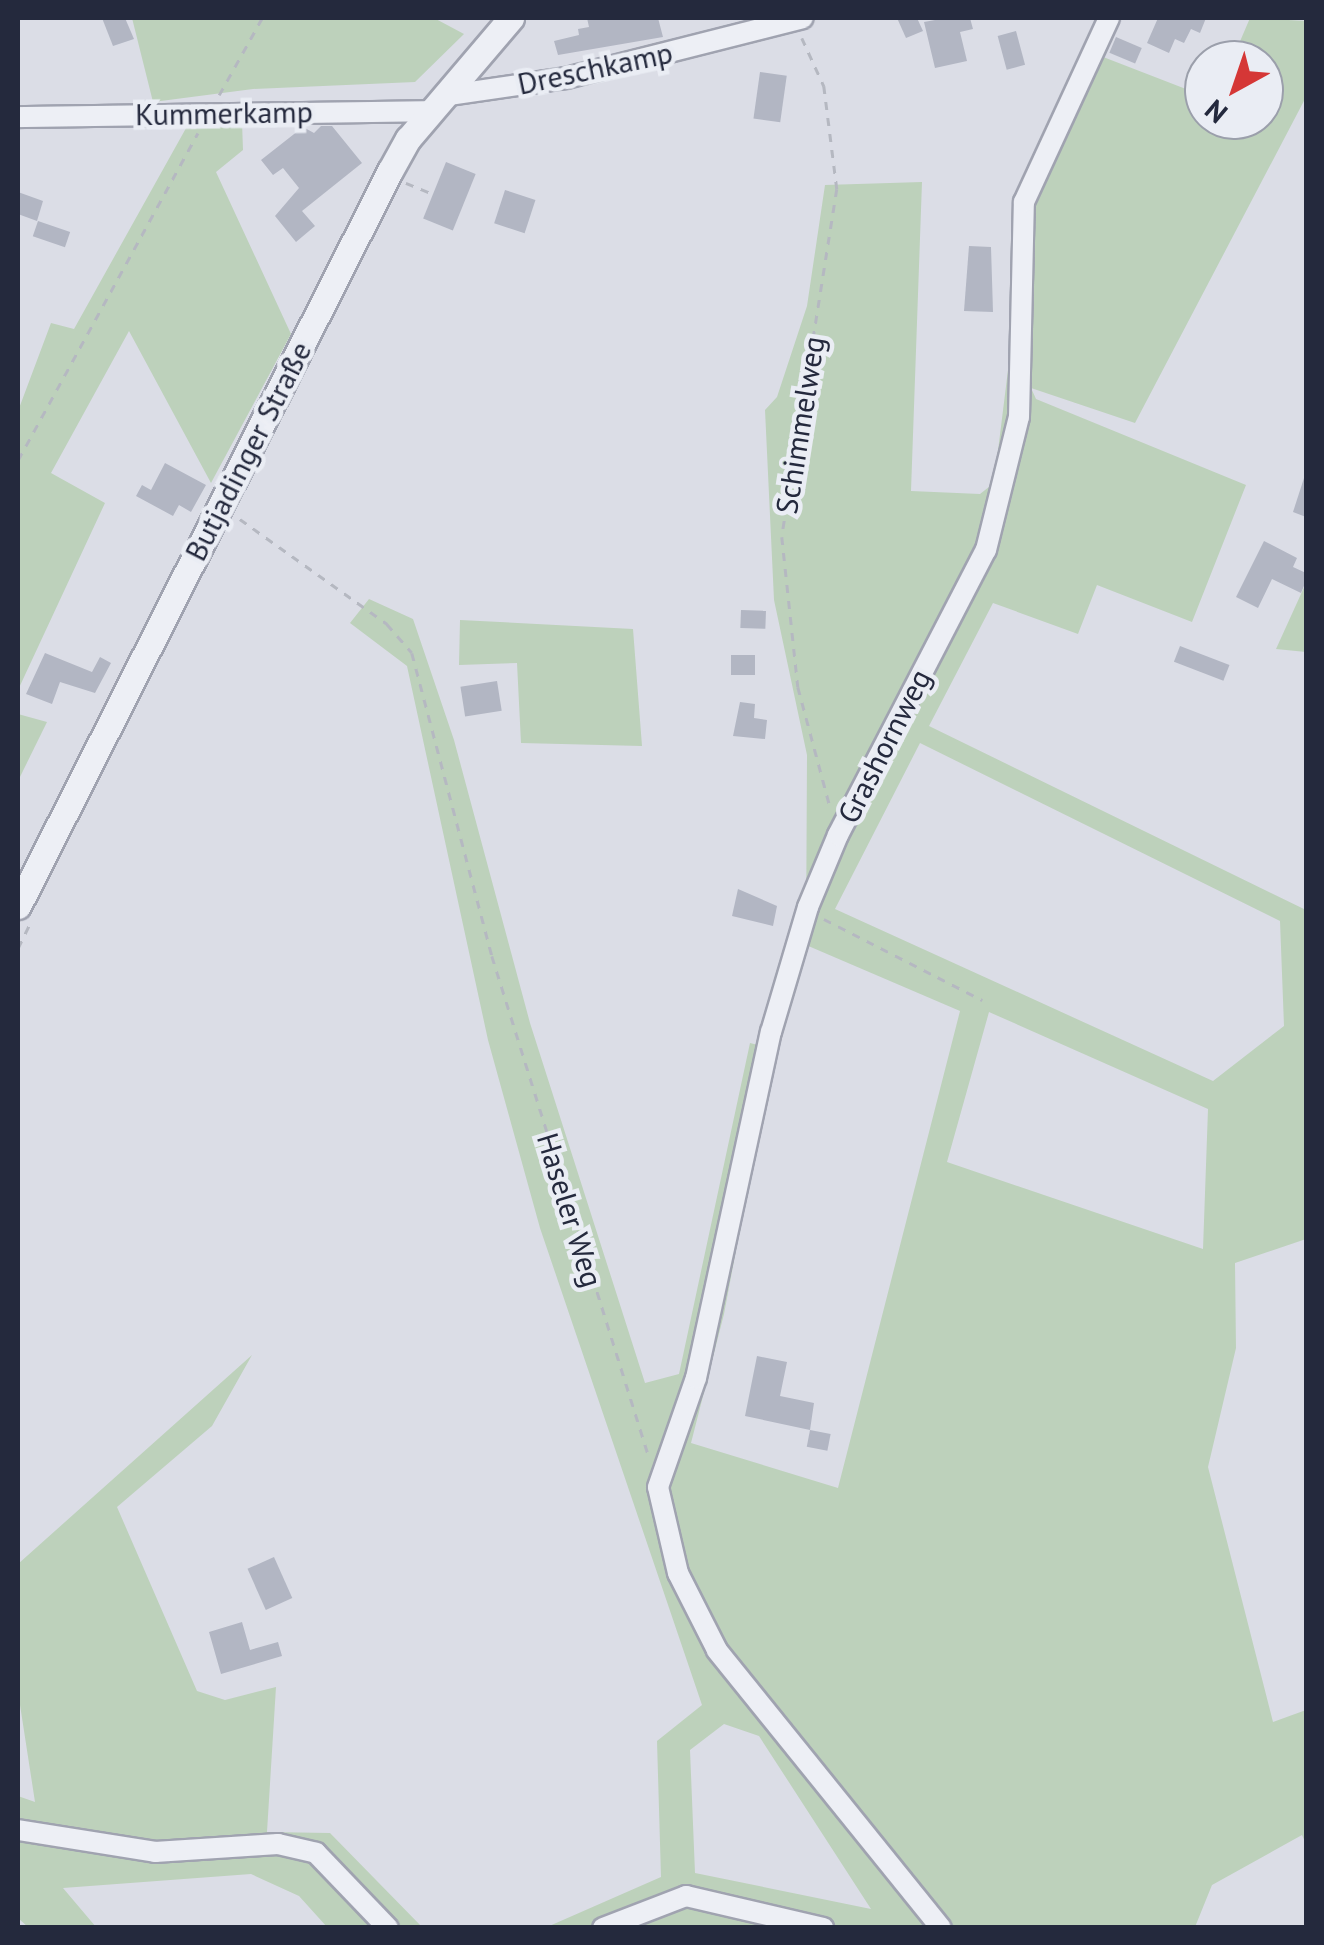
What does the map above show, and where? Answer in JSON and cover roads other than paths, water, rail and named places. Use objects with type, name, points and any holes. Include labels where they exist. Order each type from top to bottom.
[{"type":"street","name":"Butjadinger Straße","points":[[18,906],[390,171],[437,103],[510,18]]},
{"type":"street","name":"Dreschkamp","points":[[437,103],[566,78],[797,18]]},
{"type":"street","name":"Grashornweg","points":[[937,1926],[716,1650],[678,1572],[658,1487],[696,1378],[771,1032],[808,907],[838,835],[986,550],[1018,417],[1024,202],[1109,18]]},
{"type":"street","name":"Kummerkamp","points":[[18,116],[437,103]]},
{"type":"street","points":[[18,1830],[155,1852],[278,1844],[316,1853],[388,1928]]},
{"type":"street","points":[[603,1928],[686,1896],[824,1928]]}]
